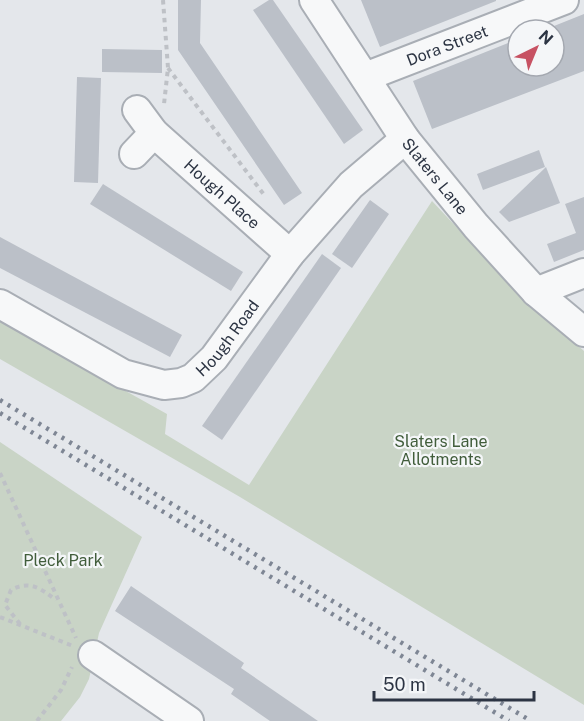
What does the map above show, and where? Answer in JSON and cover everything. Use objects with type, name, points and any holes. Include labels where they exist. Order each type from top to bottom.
[{"type":"street","name":"Slaters Lane","points":[[314,0],[405,139],[476,226],[536,292],[584,332]]},
{"type":"street","name":"Dora Street","points":[[364,77],[564,0]]},
{"type":"street","name":"Hough Place","points":[[137,110],[154,133],[290,254]]},
{"type":"street","points":[[134,154],[154,133]]},
{"type":"street","name":"Hough Road","points":[[0,304],[123,374],[164,385],[181,383],[193,378],[214,358],[290,254],[351,185],[405,139]]},
{"type":"street","points":[[536,292],[584,273]]},
{"type":"street","points":[[87,652],[189,721]]},
{"type":"path","points":[[154,133],[163,112],[168,68],[164,0]]},
{"type":"path","points":[[168,68],[272,206]]},
{"type":"path","points":[[0,473],[57,601],[87,652]]},
{"type":"path","points":[[21,625],[6,605],[11,590],[23,584],[37,586],[57,601]]},
{"type":"path","points":[[0,617],[87,652]]},
{"type":"path","points":[[37,721],[87,652]]},
{"type":"green space","name":"Slaters Lane Allotments","points":[[432,201],[526,301],[584,351],[584,705],[240,497],[0,359],[0,321],[167,414],[165,434],[249,485]]},
{"type":"green space","name":"Pleck Park","points":[[0,442],[142,537],[99,633],[89,679],[80,697],[61,721],[0,721]]},
{"type":"building","points":[[178,0],[201,0],[200,43],[302,193],[284,205],[178,50]]},
{"type":"building","points":[[273,0],[363,130],[344,144],[253,10]]},
{"type":"building","points":[[361,0],[496,0],[496,1],[380,47]]},
{"type":"building","points":[[584,14],[584,71],[566,78],[566,21]]},
{"type":"building","points":[[506,44],[506,78],[566,78],[432,129],[413,81]]},
{"type":"building","points":[[102,49],[162,50],[162,73],[102,72]]},
{"type":"building","points":[[77,77],[101,78],[98,183],[74,182]]},
{"type":"building","points":[[539,150],[545,167],[483,190],[477,174]]},
{"type":"building","points":[[546,167],[560,203],[509,222],[499,212]]},
{"type":"building","points":[[103,184],[243,272],[231,291],[90,204]]},
{"type":"building","points":[[584,197],[584,250],[554,262],[547,244],[576,233],[565,204]]},
{"type":"building","points":[[370,200],[389,214],[352,268],[332,254]]},
{"type":"building","points":[[0,237],[182,335],[170,357],[0,268]]},
{"type":"building","points":[[322,254],[341,268],[222,440],[202,426]]},
{"type":"building","points":[[131,586],[244,663],[241,668],[318,721],[270,721],[231,694],[234,689],[115,611]]},
{"type":"railway","points":[[0,400],[531,721]]},
{"type":"railway","points":[[0,413],[509,721]]}]
